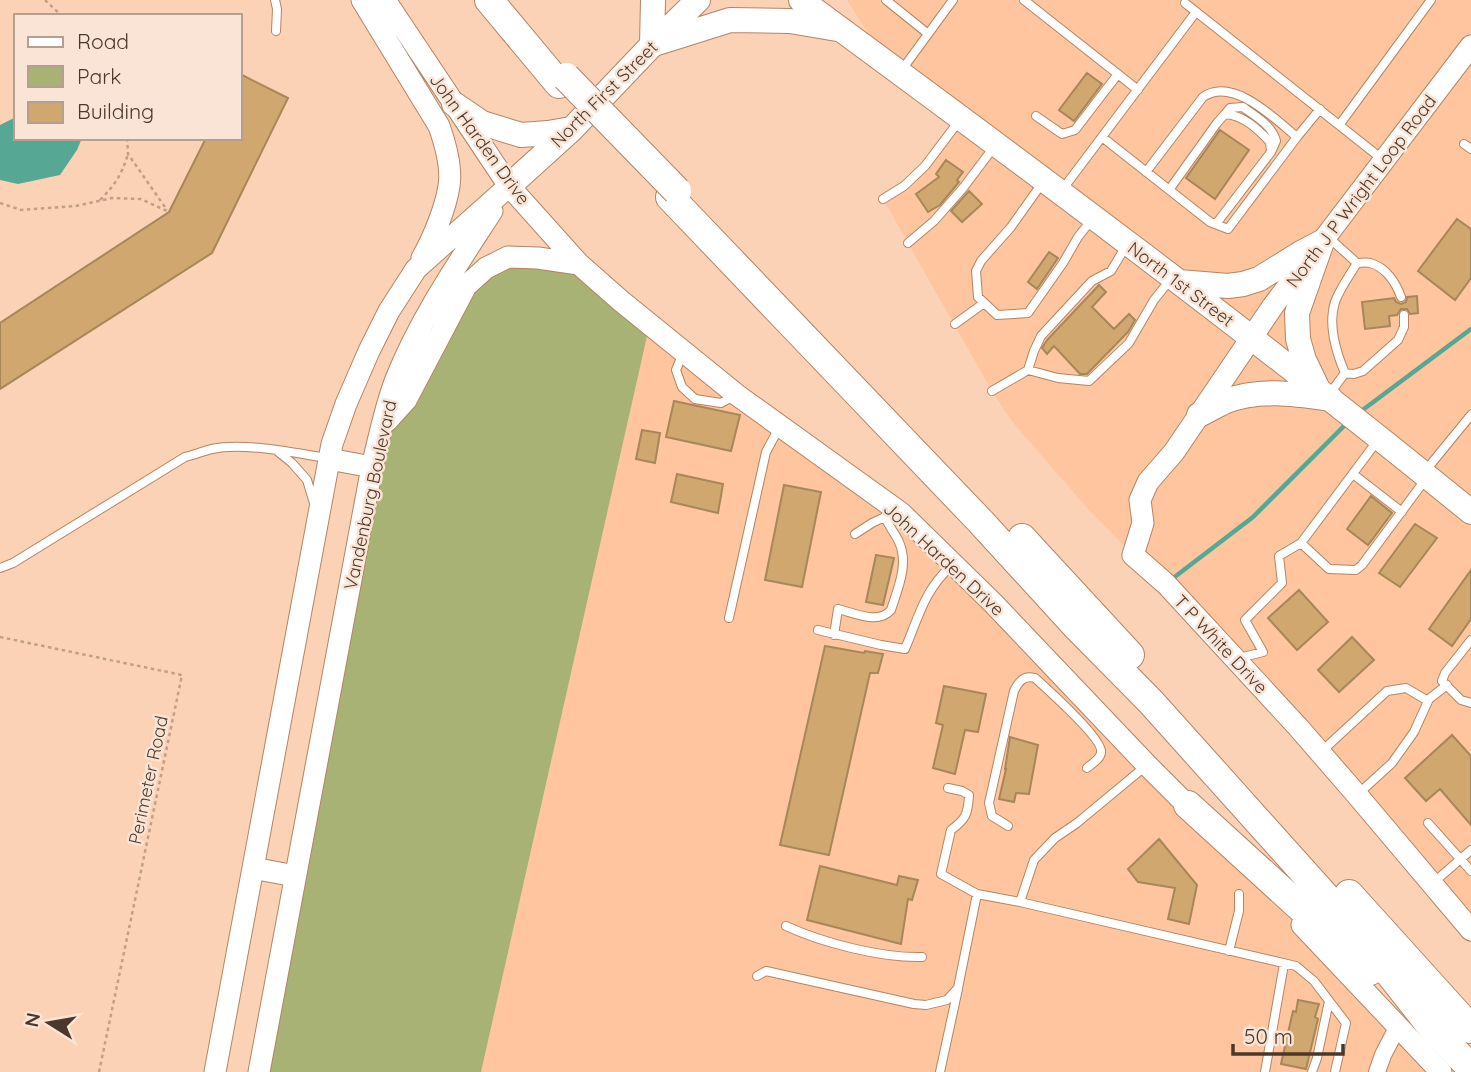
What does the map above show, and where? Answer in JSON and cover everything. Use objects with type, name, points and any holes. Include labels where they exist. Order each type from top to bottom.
[{"type":"highway","points":[[489,0],[562,81],[673,194],[1078,628],[1151,702],[1352,926],[1434,1030]]},
{"type":"highway","points":[[504,0],[562,81]]},
{"type":"highway","points":[[673,194],[915,426],[1062,581],[1471,1030]]},
{"type":"highway","points":[[1188,805],[1434,1030],[1471,1068]]},
{"type":"main road","points":[[215,1072],[332,444],[369,351],[389,311],[430,244],[450,184],[447,148],[439,126],[362,0]]},
{"type":"main road","name":"John Harden Drive","points":[[385,0],[509,186],[579,264],[737,395],[780,425],[954,563],[1441,1072]]},
{"type":"main road","points":[[653,0],[652,45],[730,20],[790,21],[841,29]]},
{"type":"main road","name":"North First Street","points":[[509,186],[572,129],[698,0]]},
{"type":"main road","points":[[802,0],[893,67]]},
{"type":"main road","name":"North J P Wright Loop Road","points":[[1251,337],[1471,46]]},
{"type":"main road","name":"North 1st Street","points":[[893,67],[1251,337],[1471,512]]},
{"type":"main road","points":[[453,104],[482,123],[521,135],[572,129]]},
{"type":"main road","points":[[416,269],[509,186]]},
{"type":"main road","name":"Vandenburg Boulevard","points":[[259,1072],[381,428],[395,382],[408,352],[446,282],[509,186]]},
{"type":"main road","points":[[1176,280],[1228,286],[1243,284],[1259,279],[1325,239]]},
{"type":"main road","points":[[1325,239],[1297,313],[1298,339],[1304,360],[1326,395]]},
{"type":"main road","points":[[381,428],[405,400],[466,286],[486,268],[508,257],[579,264]]},
{"type":"main road","name":"T P White Drive","points":[[1251,337],[1174,452],[1148,482],[1140,500],[1143,523],[1133,555],[1166,584],[1236,659],[1357,795],[1471,930]]},
{"type":"main road","points":[[1199,415],[1226,401],[1255,395],[1326,395]]},
{"type":"main road","points":[[330,459],[372,467]]},
{"type":"main road","points":[[253,868],[295,876]]},
{"type":"street","points":[[1377,1072],[1398,1026]]},
{"type":"lane","points":[[275,0],[276,30]]},
{"type":"lane","points":[[886,0],[927,33]]},
{"type":"lane","points":[[893,67],[927,33],[953,0]]},
{"type":"lane","points":[[1024,0],[1138,90]]},
{"type":"lane","points":[[1340,124],[1431,0]]},
{"type":"lane","points":[[1185,3],[1384,161]]},
{"type":"lane","points":[[1093,217],[1028,313],[997,315],[978,297],[976,271],[981,261],[1011,227],[1102,138],[1196,12]]},
{"type":"lane","points":[[1036,116],[1062,134],[1075,130],[1118,74]]},
{"type":"lane","points":[[1146,172],[1203,97],[1210,92],[1219,91],[1246,98],[1297,137]]},
{"type":"lane","points":[[1102,138],[1210,222],[1228,229],[1320,109]]},
{"type":"lane","points":[[1169,190],[1225,114],[1236,115],[1265,136],[1270,142],[1271,152],[1216,225]]},
{"type":"lane","points":[[883,198],[904,186],[925,166],[960,119]]},
{"type":"lane","points":[[908,243],[934,221],[996,144]]},
{"type":"lane","points":[[1325,239],[1357,263],[1370,262],[1390,275],[1401,297]]},
{"type":"lane","points":[[992,391],[1028,370],[1041,336],[1092,281],[1111,271],[1128,244]]},
{"type":"lane","points":[[1345,373],[1335,344],[1333,312],[1336,299],[1357,263]]},
{"type":"lane","points":[[1028,370],[1058,378],[1089,381],[1129,344],[1154,300],[1176,280]]},
{"type":"lane","points":[[955,324],[984,303]]},
{"type":"lane","points":[[1345,373],[1363,371],[1398,340],[1404,327],[1404,315]]},
{"type":"lane","points":[[683,351],[676,370],[682,387],[695,399],[721,403],[737,395]]},
{"type":"lane","points":[[1326,395],[1345,373]]},
{"type":"lane","points":[[1301,543],[1329,569],[1356,570],[1402,512],[1471,415]]},
{"type":"lane","points":[[729,618],[766,452],[780,425]]},
{"type":"lane","points":[[1236,659],[1263,652],[1245,620],[1282,583],[1279,556],[1301,543],[1380,438]]},
{"type":"lane","points":[[0,568],[13,563],[185,457],[213,448],[241,447],[330,459]]},
{"type":"lane","points":[[276,450],[307,480],[317,526]]},
{"type":"lane","points":[[1353,474],[1402,512]]},
{"type":"lane","points":[[855,534],[892,512]]},
{"type":"lane","points":[[834,635],[838,608],[878,618],[886,616],[891,610],[904,562],[899,541],[889,528],[892,512]]},
{"type":"lane","points":[[818,630],[905,649],[922,605],[939,577],[954,563]]},
{"type":"lane","points":[[1471,640],[1445,673],[1442,681],[1461,700],[1471,703]]},
{"type":"lane","points":[[1008,826],[992,816],[989,803],[1014,691],[1019,681],[1035,678],[1100,744],[1102,752],[1087,768]]},
{"type":"lane","points":[[1357,795],[1392,763],[1414,732],[1428,701],[1447,685]]},
{"type":"lane","points":[[1320,753],[1387,691],[1406,688],[1428,701]]},
{"type":"lane","points":[[1020,902],[1034,860],[1055,838],[1147,765]]},
{"type":"lane","points":[[948,788],[969,795],[968,811],[962,822],[951,830],[941,874],[977,894],[1296,966],[1311,977],[1346,1023],[1335,1072]]},
{"type":"lane","points":[[1429,823],[1471,871]]},
{"type":"lane","points":[[1433,883],[1471,850]]},
{"type":"lane","points":[[940,1072],[977,894]]},
{"type":"lane","points":[[1229,951],[1239,911],[1239,894]]},
{"type":"lane","points":[[786,926],[811,937],[865,950],[901,958],[922,957]]},
{"type":"lane","points":[[1266,1072],[1284,964]]},
{"type":"lane","points":[[757,976],[766,971],[926,1005],[947,1000],[958,988]]},
{"type":"lane","points":[[1312,1072],[1329,1001]]},
{"type":"path","points":[[45,0],[60,14]]},
{"type":"path","points":[[100,200],[123,171],[128,154],[127,140]]},
{"type":"path","points":[[0,203],[21,210],[76,206],[111,198],[141,200],[169,212],[128,154]]},
{"type":"path","name":"Perimeter Road","points":[[0,637],[182,675],[99,1072]]},
{"type":"shaded area","points":[[847,0],[1471,0],[1471,930],[1133,555],[1088,509],[1005,411],[883,199],[904,186],[960,118],[886,62]]},
{"type":"shaded area","points":[[650,323],[901,513],[1441,1072],[481,1072]]},
{"type":"green space","points":[[499,258],[579,264],[650,323],[481,1072],[259,1072],[372,467],[446,282]]},
{"type":"water","points":[[14,118],[14,140],[81,140],[60,175],[18,184],[0,180],[0,125]]},
{"type":"building","points":[[1087,73],[1102,84],[1074,121],[1059,110]]},
{"type":"building","points":[[242,75],[288,98],[212,253],[0,389],[0,323],[169,212],[205,140],[242,140]]},
{"type":"building","points":[[1220,130],[1249,150],[1215,199],[1186,178]]},
{"type":"building","points":[[946,160],[963,172],[957,180],[959,182],[940,205],[928,212],[916,194],[939,177],[936,174]]},
{"type":"building","points":[[969,191],[982,204],[962,222],[951,211]]},
{"type":"building","points":[[1457,219],[1471,229],[1471,278],[1455,300],[1418,271]]},
{"type":"building","points":[[1049,252],[1058,258],[1037,289],[1028,282]]},
{"type":"building","points":[[1099,285],[1106,292],[1092,307],[1114,329],[1129,314],[1135,320],[1128,332],[1087,374],[1080,374],[1054,346],[1047,354],[1042,348]]},
{"type":"building","points":[[1417,296],[1418,313],[1410,314],[1407,309],[1401,309],[1397,315],[1389,316],[1390,326],[1365,329],[1362,302],[1394,298],[1401,304],[1406,302],[1407,297]]},
{"type":"building","points":[[674,401],[740,415],[731,451],[666,437]]},
{"type":"building","points":[[642,430],[660,433],[655,463],[636,459]]},
{"type":"building","points":[[677,474],[723,484],[718,513],[671,502]]},
{"type":"building","points":[[784,485],[821,492],[802,587],[765,580]]},
{"type":"building","points":[[1371,496],[1392,513],[1368,545],[1347,529]]},
{"type":"building","points":[[1415,524],[1437,538],[1400,587],[1379,573]]},
{"type":"building","points":[[876,555],[894,558],[883,605],[866,602]]},
{"type":"building","points":[[1471,570],[1471,619],[1452,646],[1429,629]]},
{"type":"building","points":[[1299,590],[1328,622],[1297,650],[1268,618]]},
{"type":"building","points":[[1352,637],[1374,660],[1339,692],[1318,670]]},
{"type":"building","points":[[825,646],[883,654],[878,673],[870,673],[829,855],[780,845]]},
{"type":"building","points":[[944,686],[986,694],[978,732],[965,730],[955,774],[933,768],[943,725],[936,723]]},
{"type":"building","points":[[1452,735],[1471,756],[1471,825],[1440,789],[1426,801],[1405,778]]},
{"type":"building","points":[[1010,737],[1038,745],[1029,794],[1016,793],[1014,802],[999,799]]},
{"type":"building","points":[[1159,839],[1197,885],[1189,924],[1168,919],[1175,888],[1138,882],[1128,869]]},
{"type":"building","points":[[820,866],[897,885],[899,876],[918,880],[912,900],[908,899],[901,944],[807,920]]},
{"type":"building","points":[[1298,1000],[1319,1004],[1306,1069],[1281,1064]]},
{"type":"waterway","points":[[1360,412],[1471,329]]},
{"type":"waterway","points":[[1172,579],[1253,517],[1348,422]]}]
